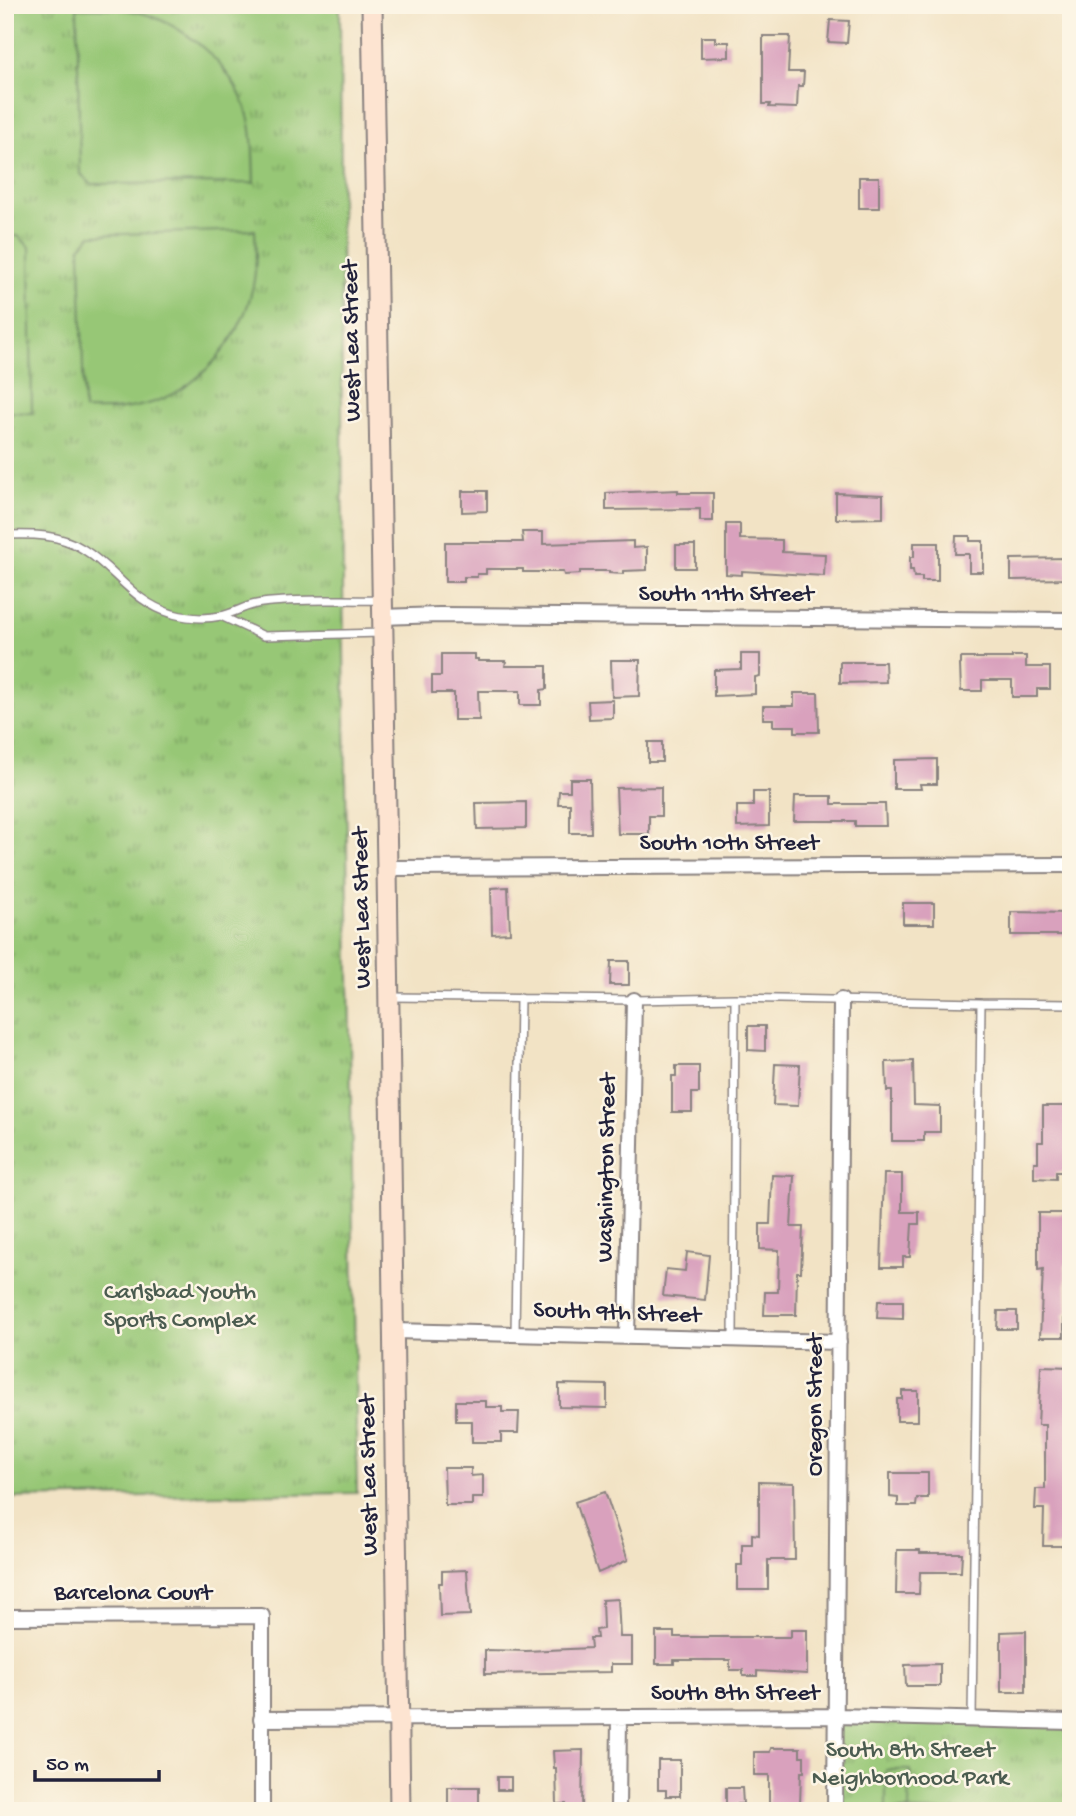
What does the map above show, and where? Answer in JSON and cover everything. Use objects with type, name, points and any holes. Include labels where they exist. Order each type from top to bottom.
[{"type":"main road","name":"West Lea Street","points":[[372,5],[400,1811]]},
{"type":"street","name":"South 11th Street","points":[[382,617],[439,615],[1071,620]]},
{"type":"street","name":"South 10th Street","points":[[387,868],[1071,865]]},
{"type":"street","name":"Washington Street","points":[[627,1337],[634,1000]]},
{"type":"street","name":"Oregon Street","points":[[835,1811],[841,1000]]},
{"type":"street","name":"South 9th Street","points":[[393,1331],[839,1342]]},
{"type":"street","name":"Barcelona Court","points":[[5,1617],[261,1616],[261,1719]]},
{"type":"street","name":"South 8th Street","points":[[261,1719],[837,1716],[1071,1722]]},
{"type":"street","points":[[618,1811],[619,1717]]},
{"type":"street","points":[[261,1719],[262,1811]]},
{"type":"lane","points":[[5,535],[45,536],[83,548],[132,593],[160,610],[185,617],[220,616],[260,603],[382,617]]},
{"type":"lane","points":[[220,616],[264,636],[382,617]]},
{"type":"lane","points":[[389,997],[634,1000],[734,998],[1071,1004]]},
{"type":"lane","points":[[514,1334],[520,998]]},
{"type":"lane","points":[[733,1341],[734,998]]},
{"type":"lane","points":[[972,1719],[981,1003]]},
{"type":"green space","name":"Carlsbad Youth Sports Complex","points":[[5,5],[340,5],[343,583],[357,1493],[5,1498]]},
{"type":"green space","points":[[77,8],[118,9],[142,13],[177,29],[209,53],[234,84],[243,101],[252,135],[254,183],[91,184],[80,173]]},
{"type":"green space","points":[[255,230],[255,270],[251,294],[237,330],[213,362],[199,376],[166,398],[132,408],[84,410],[80,247],[91,235]]},
{"type":"green space","points":[[5,236],[18,236],[30,247],[32,413],[5,412]]},
{"type":"green space","name":"South 8th Street Neighborhood Park","points":[[837,1716],[1071,1722],[1071,1811],[836,1811]]},
{"type":"green space","points":[[886,1770],[910,1770],[909,1810],[886,1810]]},
{"type":"building","points":[[830,20],[849,21],[847,43],[828,42]]},
{"type":"building","points":[[763,36],[790,36],[788,72],[804,72],[803,86],[798,86],[797,108],[769,107],[770,104],[763,104]]},
{"type":"building","points":[[701,37],[715,37],[715,42],[729,42],[729,57],[701,58]]},
{"type":"building","points":[[859,177],[879,177],[879,208],[859,208]]},
{"type":"building","points":[[678,490],[678,493],[713,493],[713,521],[700,521],[700,509],[606,510],[606,493]]},
{"type":"building","points":[[462,491],[487,491],[487,511],[462,512]]},
{"type":"building","points":[[836,493],[883,495],[883,518],[836,519]]},
{"type":"building","points":[[726,524],[740,524],[740,539],[782,540],[782,552],[825,554],[824,576],[742,571],[742,575],[726,574]]},
{"type":"building","points":[[522,532],[543,532],[543,544],[633,541],[633,548],[647,547],[647,570],[623,571],[623,574],[580,571],[580,574],[564,575],[563,572],[486,569],[486,574],[464,577],[464,582],[445,582],[445,542],[523,542]]},
{"type":"building","points":[[956,536],[970,536],[970,541],[983,541],[983,572],[969,572],[969,554],[955,554]]},
{"type":"building","points":[[914,543],[938,543],[938,581],[922,581],[922,577],[914,577],[913,570],[910,570],[910,557],[914,557]]},
{"type":"building","points":[[676,545],[695,545],[695,568],[676,568]]},
{"type":"building","points":[[1068,558],[1068,579],[1011,580],[1011,559]]},
{"type":"building","points":[[441,654],[475,654],[478,661],[506,661],[505,666],[547,666],[547,689],[541,690],[541,705],[520,705],[520,691],[478,691],[479,720],[454,720],[454,693],[432,693],[432,676],[441,676]]},
{"type":"building","points":[[741,654],[760,654],[760,676],[755,677],[755,694],[714,696],[714,670],[741,669]]},
{"type":"building","points":[[1026,656],[1026,667],[1050,667],[1050,689],[1037,689],[1037,697],[1012,697],[1012,680],[982,680],[982,691],[961,691],[961,658]]},
{"type":"building","points":[[611,660],[640,660],[639,696],[612,697]]},
{"type":"building","points":[[840,662],[885,662],[886,682],[840,683]]},
{"type":"building","points":[[794,693],[818,693],[819,732],[795,732],[795,726],[773,726],[773,719],[763,719],[763,706],[794,706]]},
{"type":"building","points":[[613,700],[613,718],[589,719],[588,701]]},
{"type":"building","points":[[648,742],[662,742],[662,762],[648,762]]},
{"type":"building","points":[[937,759],[937,784],[920,784],[921,789],[894,789],[894,760]]},
{"type":"building","points":[[570,779],[590,779],[591,833],[570,833],[570,804],[558,804],[559,791],[570,791]]},
{"type":"building","points":[[661,787],[661,816],[649,816],[649,834],[618,834],[616,788]]},
{"type":"building","points":[[753,792],[769,792],[769,826],[737,827],[737,806],[753,806]]},
{"type":"building","points":[[795,796],[832,796],[832,804],[885,804],[886,826],[855,826],[855,821],[794,821]]},
{"type":"building","points":[[526,802],[526,828],[477,829],[476,803]]},
{"type":"building","points":[[508,887],[510,933],[492,934],[491,888]]},
{"type":"building","points":[[903,903],[934,903],[934,924],[903,924]]},
{"type":"building","points":[[1011,912],[1070,913],[1070,935],[1011,935]]},
{"type":"building","points":[[611,961],[629,961],[629,985],[610,985]]},
{"type":"building","points":[[748,1026],[765,1026],[765,1051],[748,1050]]},
{"type":"building","points":[[913,1061],[914,1105],[940,1106],[940,1132],[924,1132],[924,1141],[892,1141],[892,1091],[887,1091],[886,1062]]},
{"type":"building","points":[[775,1064],[800,1065],[798,1106],[773,1105]]},
{"type":"building","points":[[676,1066],[699,1066],[699,1093],[692,1093],[692,1112],[672,1112],[672,1076],[676,1076]]},
{"type":"building","points":[[1043,1106],[1069,1106],[1067,1172],[1056,1172],[1056,1179],[1034,1178],[1034,1162],[1038,1162],[1038,1142],[1043,1142]]},
{"type":"building","points":[[884,1174],[902,1174],[902,1212],[919,1212],[919,1224],[912,1224],[910,1257],[903,1257],[903,1267],[881,1267]]},
{"type":"building","points":[[772,1175],[794,1176],[791,1227],[803,1227],[801,1272],[797,1272],[796,1315],[764,1315],[765,1292],[778,1292],[779,1250],[760,1249],[760,1224],[770,1224]]},
{"type":"building","points":[[1038,1213],[1071,1213],[1070,1265],[1065,1264],[1067,1311],[1064,1315],[1064,1337],[1040,1337],[1043,1269],[1038,1270]]},
{"type":"building","points":[[687,1252],[709,1255],[705,1300],[663,1296],[666,1269],[685,1271]]},
{"type":"building","points":[[878,1301],[903,1301],[903,1319],[877,1318]]},
{"type":"building","points":[[998,1311],[1017,1311],[1017,1329],[997,1329]]},
{"type":"building","points":[[1041,1366],[1071,1367],[1069,1546],[1043,1546],[1044,1509],[1035,1509],[1036,1489],[1045,1489],[1045,1425],[1038,1425]]},
{"type":"building","points":[[559,1384],[607,1385],[607,1408],[559,1407]]},
{"type":"building","points":[[902,1391],[918,1391],[918,1421],[897,1421],[897,1399],[902,1399]]},
{"type":"building","points":[[456,1401],[486,1401],[486,1407],[502,1407],[502,1412],[519,1412],[518,1433],[501,1433],[501,1442],[472,1442],[472,1421],[456,1421]]},
{"type":"building","points":[[444,1468],[471,1468],[471,1476],[483,1475],[483,1498],[472,1498],[472,1505],[445,1505]]},
{"type":"building","points":[[890,1473],[928,1473],[928,1498],[917,1498],[916,1506],[898,1506],[898,1498],[890,1497]]},
{"type":"building","points":[[759,1482],[794,1483],[795,1560],[768,1560],[768,1590],[737,1590],[737,1565],[742,1565],[742,1544],[752,1544],[752,1534],[759,1535]]},
{"type":"building","points":[[605,1492],[628,1560],[598,1573],[575,1502]]},
{"type":"building","points":[[897,1550],[962,1553],[961,1572],[920,1572],[919,1594],[896,1594]]},
{"type":"building","points":[[467,1570],[470,1615],[440,1616],[439,1583],[442,1583],[442,1571]]},
{"type":"building","points":[[618,1599],[620,1637],[632,1637],[632,1664],[611,1664],[611,1672],[485,1674],[485,1650],[591,1648],[590,1638],[597,1638],[596,1630],[603,1629],[602,1600]]},
{"type":"building","points":[[791,1630],[807,1630],[807,1674],[757,1671],[757,1676],[743,1676],[743,1670],[730,1670],[730,1660],[674,1660],[674,1664],[656,1664],[656,1632],[674,1632],[674,1637],[791,1637]]},
{"type":"building","points":[[1026,1631],[1026,1692],[1001,1692],[1001,1632]]},
{"type":"building","points":[[940,1664],[940,1686],[906,1686],[905,1665]]},
{"type":"building","points":[[771,1748],[800,1748],[800,1756],[804,1756],[800,1806],[769,1806],[769,1775],[754,1775],[754,1752],[770,1752]]},
{"type":"building","points":[[583,1750],[582,1811],[566,1811],[566,1804],[557,1804],[553,1751]]},
{"type":"building","points":[[658,1760],[680,1760],[680,1796],[666,1796],[666,1790],[658,1790]]},
{"type":"building","points":[[497,1777],[511,1777],[511,1790],[497,1790]]},
{"type":"building","points":[[448,1787],[479,1787],[479,1811],[448,1811]]},
{"type":"building","points":[[726,1788],[742,1788],[743,1804],[726,1804]]}]
